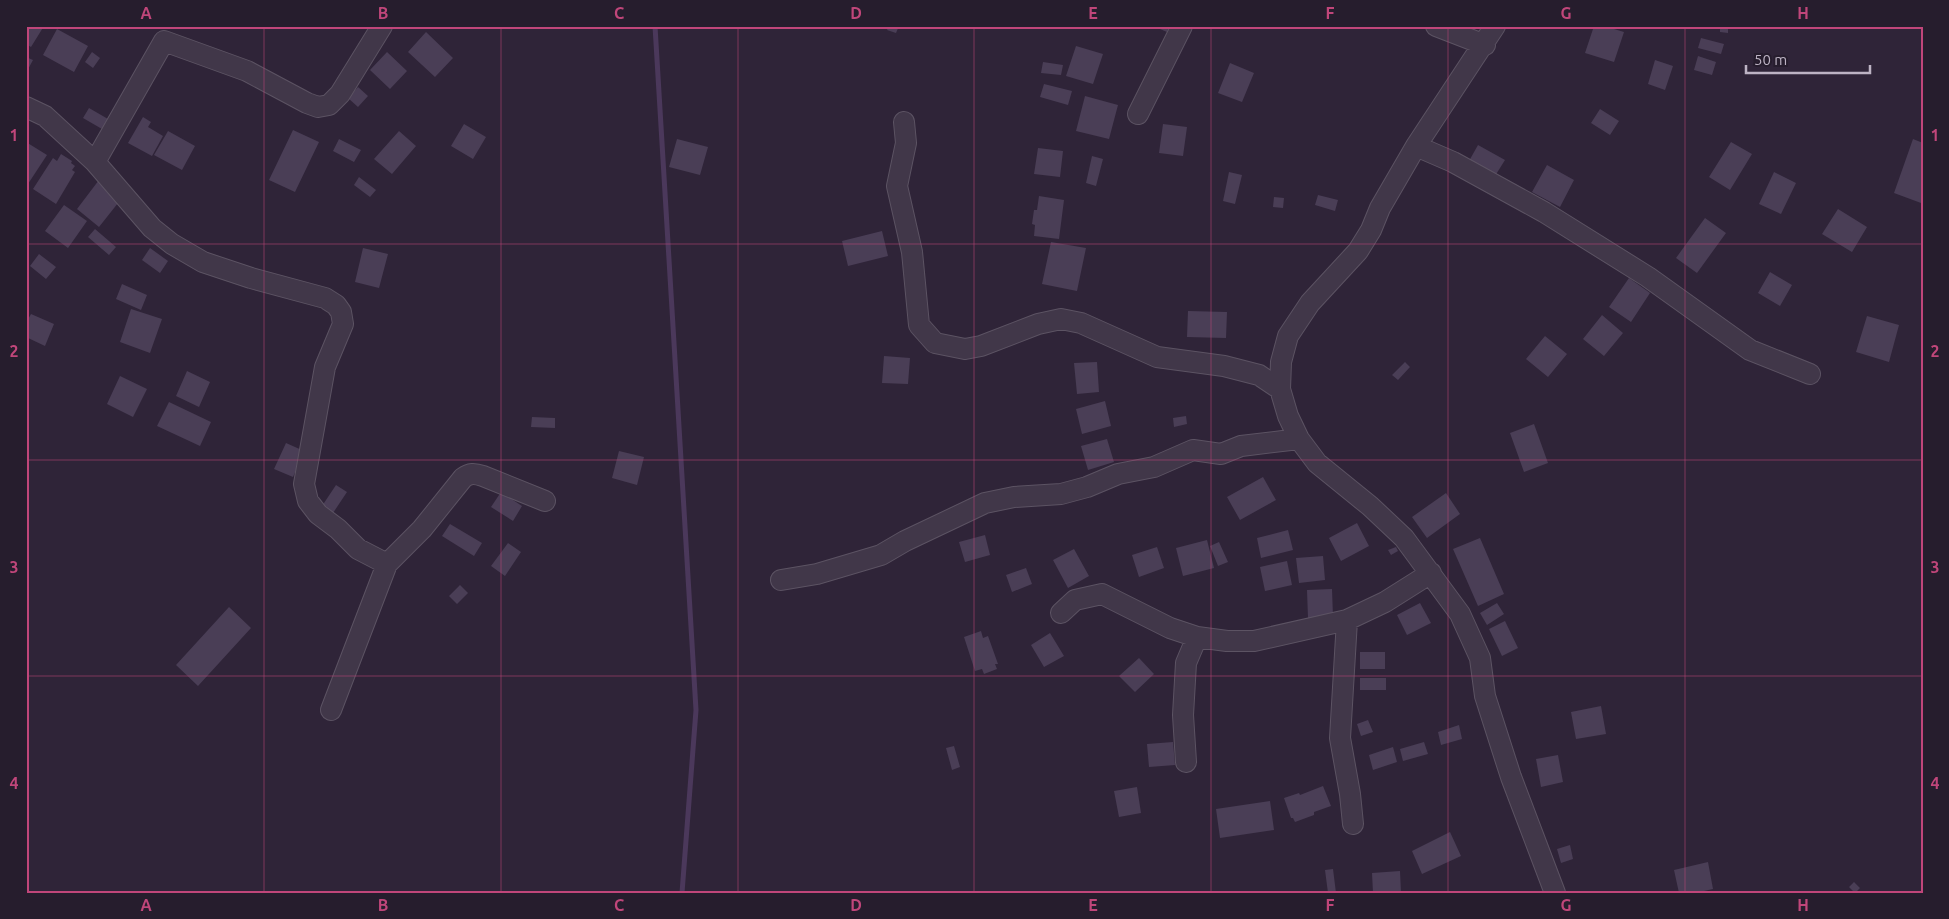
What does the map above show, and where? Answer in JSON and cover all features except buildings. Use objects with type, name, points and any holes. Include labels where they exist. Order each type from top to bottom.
[{"type":"street","points":[[95,162],[162,33],[247,71],[318,107],[329,105],[340,94],[382,26]]},
{"type":"street","points":[[1138,114],[1182,26]]},
{"type":"street","points":[[1436,26],[1485,45]]},
{"type":"street","points":[[1495,26],[1485,45],[1416,146],[1380,208],[1371,230],[1358,251],[1310,303],[1288,336],[1281,362],[1280,388],[1288,416],[1299,438],[1317,463],[1370,506],[1404,538],[1460,614],[1480,658],[1485,696],[1511,778],[1555,893]]},
{"type":"street","points":[[26,108],[45,116],[95,162],[152,228],[172,244],[203,262],[251,278],[325,298],[336,305],[341,312],[343,324],[325,367],[304,484],[308,501],[318,514],[338,529],[358,549],[387,564]]},
{"type":"street","points":[[904,122],[906,143],[897,186],[912,252],[919,325],[935,343],[965,349],[981,346],[1038,324],[1061,319],[1081,323],[1157,358],[1224,366],[1259,375],[1280,388]]},
{"type":"street","points":[[1416,146],[1453,162],[1544,212],[1648,276],[1750,350],[1810,374]]},
{"type":"street","points":[[781,580],[817,574],[881,555],[905,541],[985,502],[1014,497],[1061,494],[1087,487],[1118,474],[1154,466],[1193,450],[1221,454],[1241,446],[1299,438]]},
{"type":"street","points":[[331,710],[387,564],[422,529],[463,478],[475,473],[545,501]]},
{"type":"street","points":[[1061,612],[1075,600],[1102,594],[1170,628],[1197,637],[1227,641],[1254,641],[1347,620],[1385,602],[1431,573]]},
{"type":"street","points":[[1347,620],[1340,738],[1350,794],[1353,824]]},
{"type":"street","points":[[1186,762],[1184,715],[1186,663],[1197,637]]},
{"type":"waterway","points":[[655,26],[696,710],[682,893]]}]
